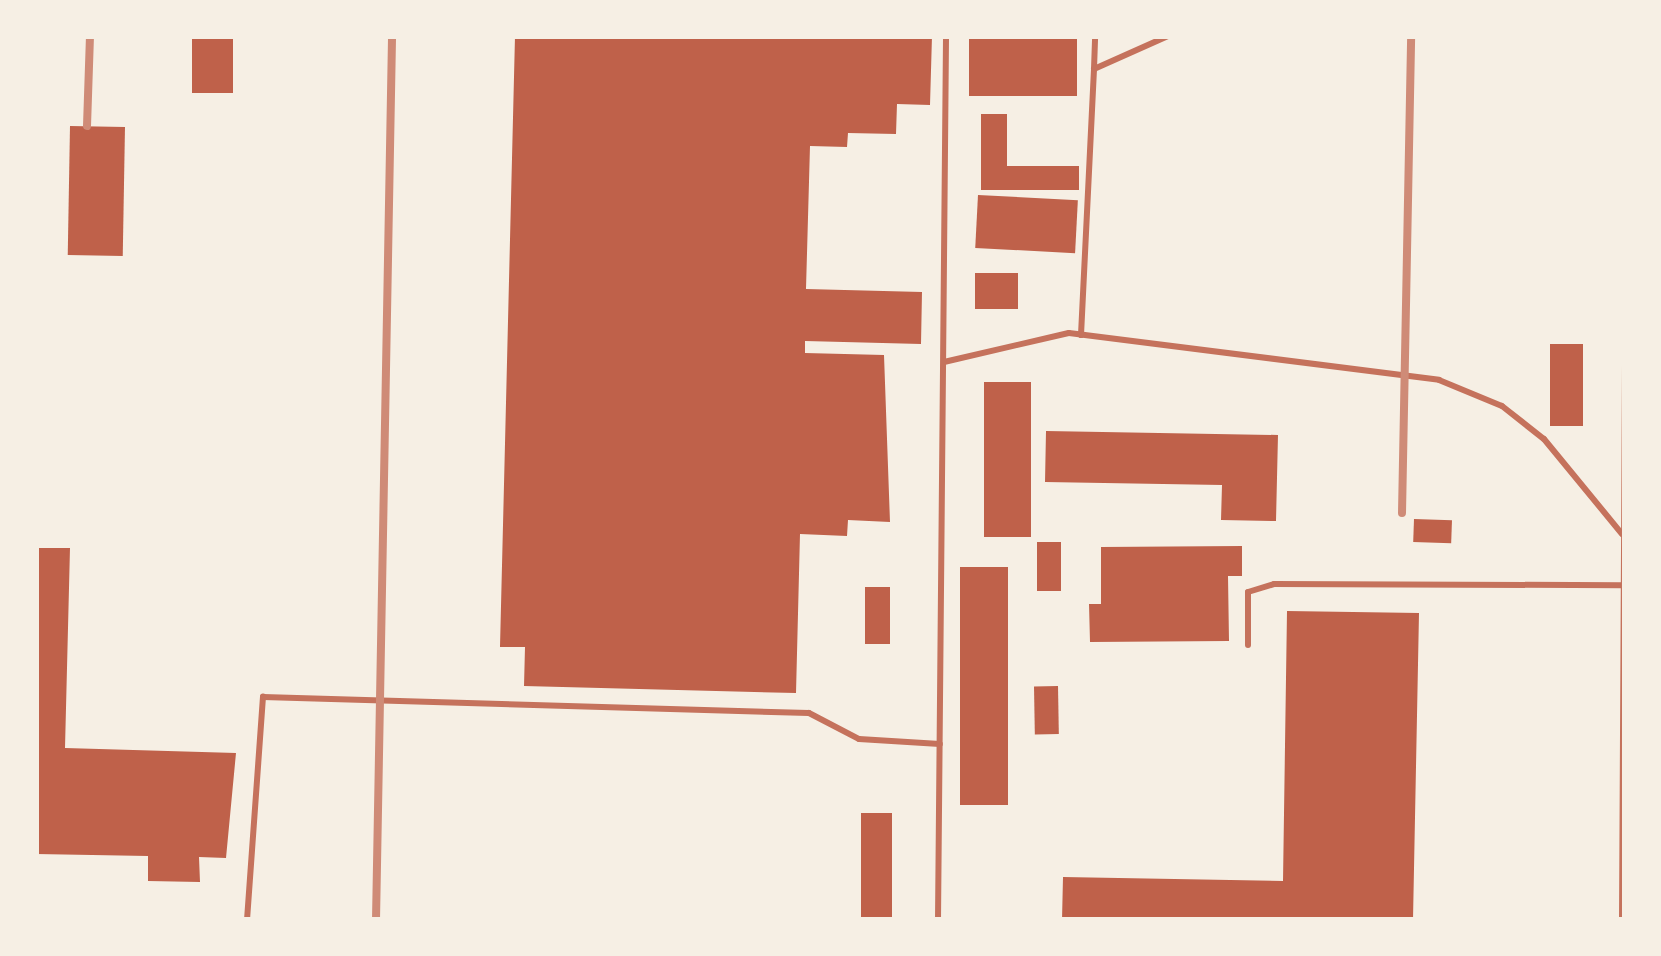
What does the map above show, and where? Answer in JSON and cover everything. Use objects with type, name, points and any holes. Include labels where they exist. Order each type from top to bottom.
[{"type":"lane","points":[[938,920],[946,36]]},
{"type":"lane","points":[[1082,334],[1095,36]]},
{"type":"lane","points":[[1094,69],[1168,36]]},
{"type":"lane","points":[[943,362],[1082,334],[1438,380],[1502,406],[1544,439],[1622,534]]},
{"type":"lane","points":[[1622,920],[1625,357]]},
{"type":"lane","points":[[1248,644],[1248,592],[1274,584],[1622,585]]},
{"type":"lane","points":[[247,920],[262,697],[809,712],[860,740],[940,744]]},
{"type":"building","points":[[192,36],[233,36],[233,93],[192,93]]},
{"type":"building","points":[[515,36],[932,36],[930,105],[897,104],[896,134],[848,133],[847,147],[810,146],[806,289],[922,292],[921,344],[805,341],[805,353],[884,355],[890,522],[848,520],[847,536],[800,534],[796,693],[524,686],[525,647],[500,647]]},
{"type":"building","points":[[969,36],[1077,36],[1077,96],[969,96]]},
{"type":"building","points":[[981,114],[1007,114],[1007,166],[1079,166],[1079,190],[981,190]]},
{"type":"building","points":[[70,126],[125,127],[123,256],[68,255]]},
{"type":"building","points":[[978,195],[1078,200],[1075,253],[975,248]]},
{"type":"building","points":[[975,273],[1018,273],[1018,309],[975,309]]},
{"type":"building","points":[[1550,344],[1583,344],[1583,426],[1550,426]]},
{"type":"building","points":[[984,382],[1031,382],[1031,537],[984,537]]},
{"type":"building","points":[[1046,431],[1278,435],[1276,521],[1221,520],[1222,485],[1045,482]]},
{"type":"building","points":[[1414,519],[1452,520],[1451,543],[1413,542]]},
{"type":"building","points":[[1037,542],[1061,542],[1061,591],[1037,591]]},
{"type":"building","points":[[1242,546],[1242,576],[1228,576],[1229,641],[1090,642],[1089,604],[1101,604],[1101,547]]},
{"type":"building","points":[[36,548],[70,548],[65,748],[236,753],[226,858],[199,857],[200,882],[148,881],[148,856],[36,854]]},
{"type":"building","points":[[960,567],[1008,567],[1008,805],[960,805]]},
{"type":"building","points":[[865,587],[890,587],[890,644],[865,644]]},
{"type":"building","points":[[1287,611],[1419,613],[1413,920],[1062,920],[1063,877],[1283,881]]},
{"type":"building","points":[[1034,686],[1058,686],[1059,734],[1035,734]]},
{"type":"building","points":[[861,813],[892,813],[892,920],[861,920]]},
{"type":"railway","points":[[87,126],[90,36]]},
{"type":"railway","points":[[376,920],[392,36]]},
{"type":"railway","points":[[1402,513],[1411,36]]}]
